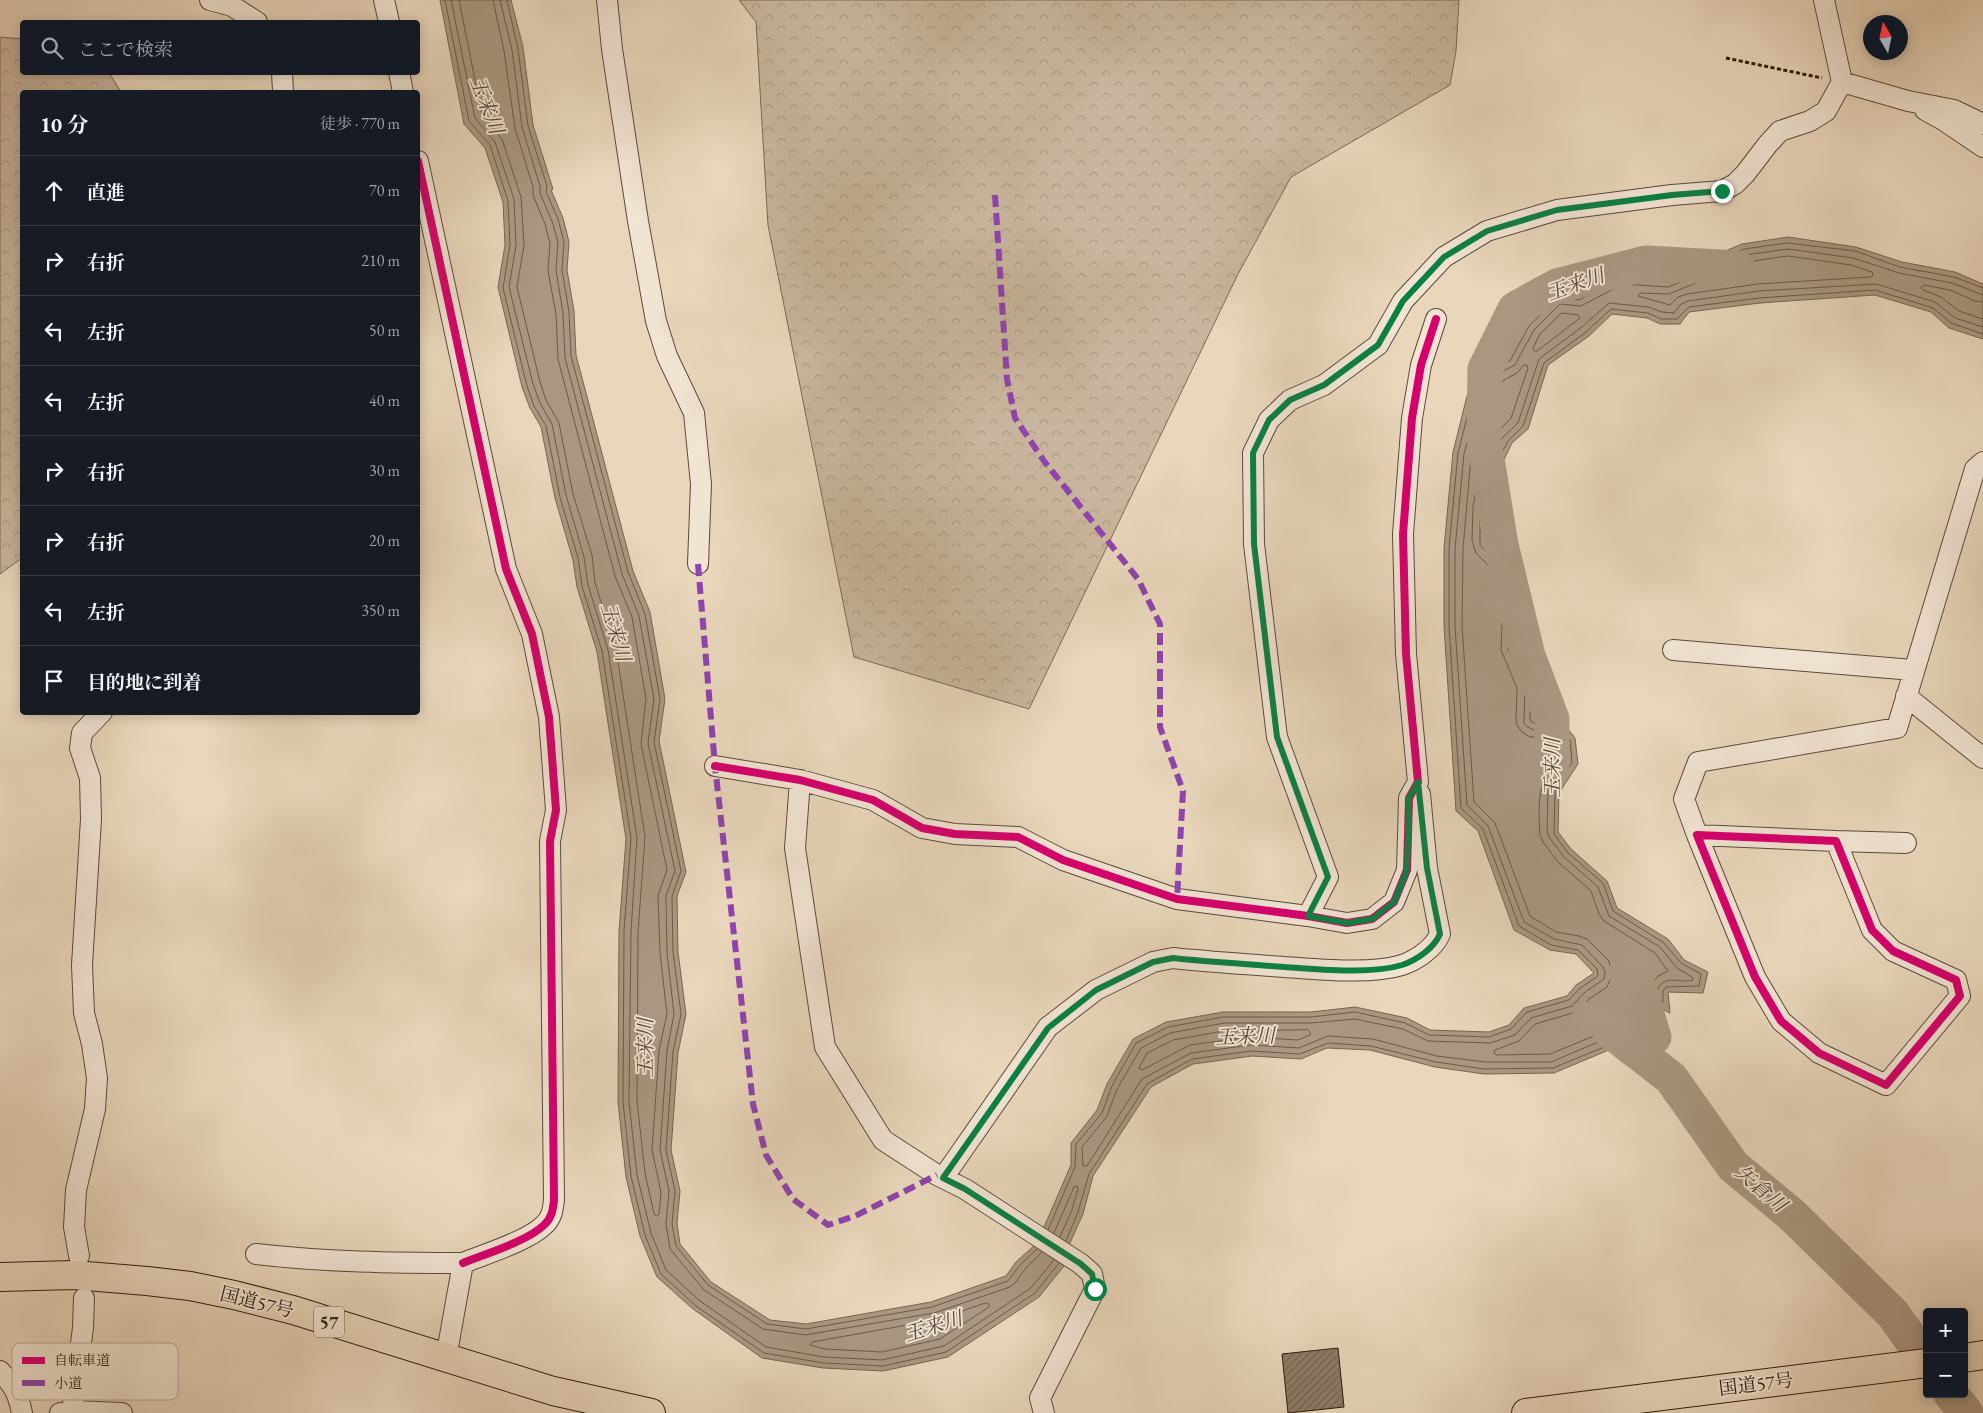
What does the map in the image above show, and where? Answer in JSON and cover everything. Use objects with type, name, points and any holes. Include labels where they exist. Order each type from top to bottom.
[{"type":"highway","name":"国道57号","points":[[0,1277],[74,1275],[190,1286],[234,1295],[293,1310],[607,1409],[651,1413]]},
{"type":"highway","points":[[1968,1358],[1983,1356]]},
{"type":"highway","name":"国道57号","points":[[1526,1413],[1923,1363]]},
{"type":"street","points":[[210,0],[232,6],[254,20]]},
{"type":"street","points":[[384,0],[389,20]]},
{"type":"street","points":[[607,0],[612,49],[636,211],[656,321],[667,356],[694,413],[701,484],[698,564]]},
{"type":"street","points":[[1308,916],[1328,877],[1277,737],[1254,544],[1253,453],[1269,420],[1290,400],[1324,385],[1378,345],[1403,301],[1444,257],[1487,231],[1557,210],[1672,195],[1722,191],[1735,184],[1780,131],[1810,121],[1826,111],[1842,82],[1824,0]]},
{"type":"street","points":[[282,75],[283,90]]},
{"type":"street","points":[[400,75],[403,90]]},
{"type":"street","points":[[1842,82],[1908,101],[1954,110],[1983,124]]},
{"type":"street","points":[[1908,101],[1943,120],[1983,146]]},
{"type":"street","points":[[256,1254],[383,1264],[462,1263],[525,1238],[544,1225],[552,1213],[554,1200],[550,841],[556,810],[549,718],[532,634],[506,569],[420,170]]},
{"type":"street","points":[[943,1178],[1048,1028],[1096,990],[1153,962],[1173,958],[1329,970],[1367,970],[1403,964],[1425,953],[1436,944],[1440,934],[1427,868],[1406,654],[1403,534],[1412,418],[1421,365],[1436,319]]},
{"type":"street","points":[[1836,841],[1872,930],[1893,951],[1956,980],[1960,996],[1886,1084],[1819,1053],[1781,1021],[1755,977],[1684,800],[1698,762],[1897,728],[1975,469],[1983,462]]},
{"type":"street","points":[[1673,650],[1913,670]]},
{"type":"street","points":[[1906,696],[1983,758]]},
{"type":"street","points":[[79,1256],[74,1227],[76,1190],[95,1109],[97,1078],[92,1044],[84,1013],[82,965],[90,819],[90,778],[80,748],[82,733],[99,715]]},
{"type":"street","points":[[715,766],[800,780],[873,800],[922,828],[955,834],[1018,837],[1063,860],[1177,899],[1347,923],[1372,919],[1394,902],[1407,870],[1409,798],[1418,782]]},
{"type":"street","points":[[800,780],[795,848],[824,1047],[883,1140],[943,1178],[965,1189],[1081,1264],[1092,1274],[1095,1289],[1040,1398],[1042,1413]]},
{"type":"street","points":[[1697,835],[1906,843]]},
{"type":"street","points":[[446,1358],[462,1263]]},
{"type":"street","points":[[79,1343],[84,1298]]},
{"type":"street","points":[[0,1371],[12,1384]]},
{"type":"street","points":[[20,1400],[22,1413]]},
{"type":"street","points":[[65,1412],[122,1413]]},
{"type":"path","points":[[1726,58],[1842,82]]},
{"type":"green space","points":[[739,0],[1459,0],[1456,51],[1450,85],[1291,177],[1237,276],[1029,709],[854,657],[768,225],[756,22]]},
{"type":"green space","points":[[0,37],[20,39],[20,75],[110,75],[120,90],[20,90],[20,559],[0,574]]},
{"type":"water","points":[[440,0],[511,0],[523,47],[533,125],[553,189],[551,190],[563,218],[569,242],[567,270],[574,311],[576,355],[633,571],[650,612],[665,699],[659,741],[686,872],[677,896],[678,952],[686,1014],[678,1053],[671,1150],[680,1191],[677,1223],[680,1244],[711,1282],[770,1320],[806,1324],[931,1302],[1006,1276],[1016,1262],[1037,1243],[1071,1165],[1071,1143],[1097,1110],[1107,1084],[1133,1039],[1166,1022],[1223,1012],[1311,1012],[1355,1007],[1407,1018],[1430,1030],[1489,1032],[1509,1025],[1524,1008],[1567,996],[1576,985],[1594,973],[1576,954],[1550,950],[1514,930],[1478,831],[1456,811],[1444,626],[1444,548],[1453,452],[1467,396],[1492,364],[1506,358],[1525,323],[1557,292],[1577,296],[1620,273],[1665,276],[1742,244],[1788,237],[1856,247],[1902,262],[1955,272],[1983,284],[1983,339],[1949,328],[1931,312],[1875,295],[1760,303],[1689,312],[1680,324],[1660,324],[1647,318],[1612,314],[1589,336],[1548,365],[1528,429],[1512,443],[1500,468],[1491,509],[1490,541],[1513,563],[1522,600],[1519,649],[1537,684],[1535,719],[1560,719],[1575,738],[1578,764],[1559,793],[1558,832],[1571,849],[1607,881],[1617,908],[1668,939],[1684,960],[1708,972],[1703,993],[1668,992],[1670,1013],[1654,1005],[1644,1020],[1616,1047],[1554,1073],[1484,1074],[1435,1067],[1370,1050],[1327,1048],[1301,1059],[1252,1056],[1193,1064],[1151,1087],[1093,1176],[1083,1214],[1069,1245],[1068,1261],[1039,1297],[948,1357],[883,1371],[823,1368],[762,1358],[693,1309],[657,1277],[640,1236],[626,1177],[618,1102],[619,931],[626,839],[597,652],[577,587],[573,560],[555,498],[541,427],[530,408],[522,387],[498,287],[505,245],[503,202],[485,148],[464,124]]},
{"type":"building","points":[[1338,1348],[1344,1407],[1288,1413],[1282,1354]]},
{"type":"waterway","name":"玉来川","points":[[1552,767],[1552,719],[1528,656],[1501,545],[1484,440],[1485,369],[1515,309],[1557,286],[1646,263],[1738,268]]},
{"type":"waterway","name":"玉来川","points":[[1589,1019],[1593,1018],[1654,1037],[1639,988],[1626,972]]},
{"type":"waterway","name":"矢倉川","points":[[1610,1031],[1671,1078],[1733,1166],[1792,1215],[1893,1314],[1923,1356]]},
{"type":"waterway","name":"矢倉川","points":[[1954,1398],[1966,1413]]},
{"type":"marked path","points":[[995,195],[1007,379],[1015,418],[1044,461],[1138,579],[1160,624],[1160,727],[1183,791],[1177,899]]},
{"type":"marked path","points":[[698,564],[715,766],[753,1104],[766,1155],[793,1199],[828,1225],[855,1216],[937,1175]]},
{"type":"cycle path","points":[[420,170],[506,569],[532,634],[549,717],[556,810],[550,841],[553,1210],[547,1222],[537,1231],[506,1247],[463,1263]]},
{"type":"cycle path","points":[[715,766],[800,780],[873,800],[922,828],[955,834],[1018,837],[1063,860],[1177,899],[1347,923],[1372,919],[1394,902],[1407,870],[1409,798],[1418,782],[1406,654],[1403,534],[1412,418],[1421,365],[1436,319]]},
{"type":"cycle path","points":[[1697,835],[1836,841],[1872,930],[1893,951],[1956,980],[1960,996],[1886,1085],[1819,1053],[1781,1021],[1755,977],[1697,835]]},
{"type":"route","points":[[1095,1289],[1092,1274],[1081,1264],[965,1189],[943,1178],[1048,1028],[1096,990],[1153,962],[1173,958],[1329,970],[1367,970],[1403,964],[1425,953],[1436,944],[1440,934],[1427,868],[1418,782],[1409,798],[1407,870],[1394,902],[1372,919],[1347,923],[1308,916],[1328,877],[1277,737],[1254,544],[1253,453],[1269,420],[1290,400],[1324,385],[1378,345],[1403,301],[1444,257],[1487,231],[1557,210],[1672,195],[1722,191]]}]
